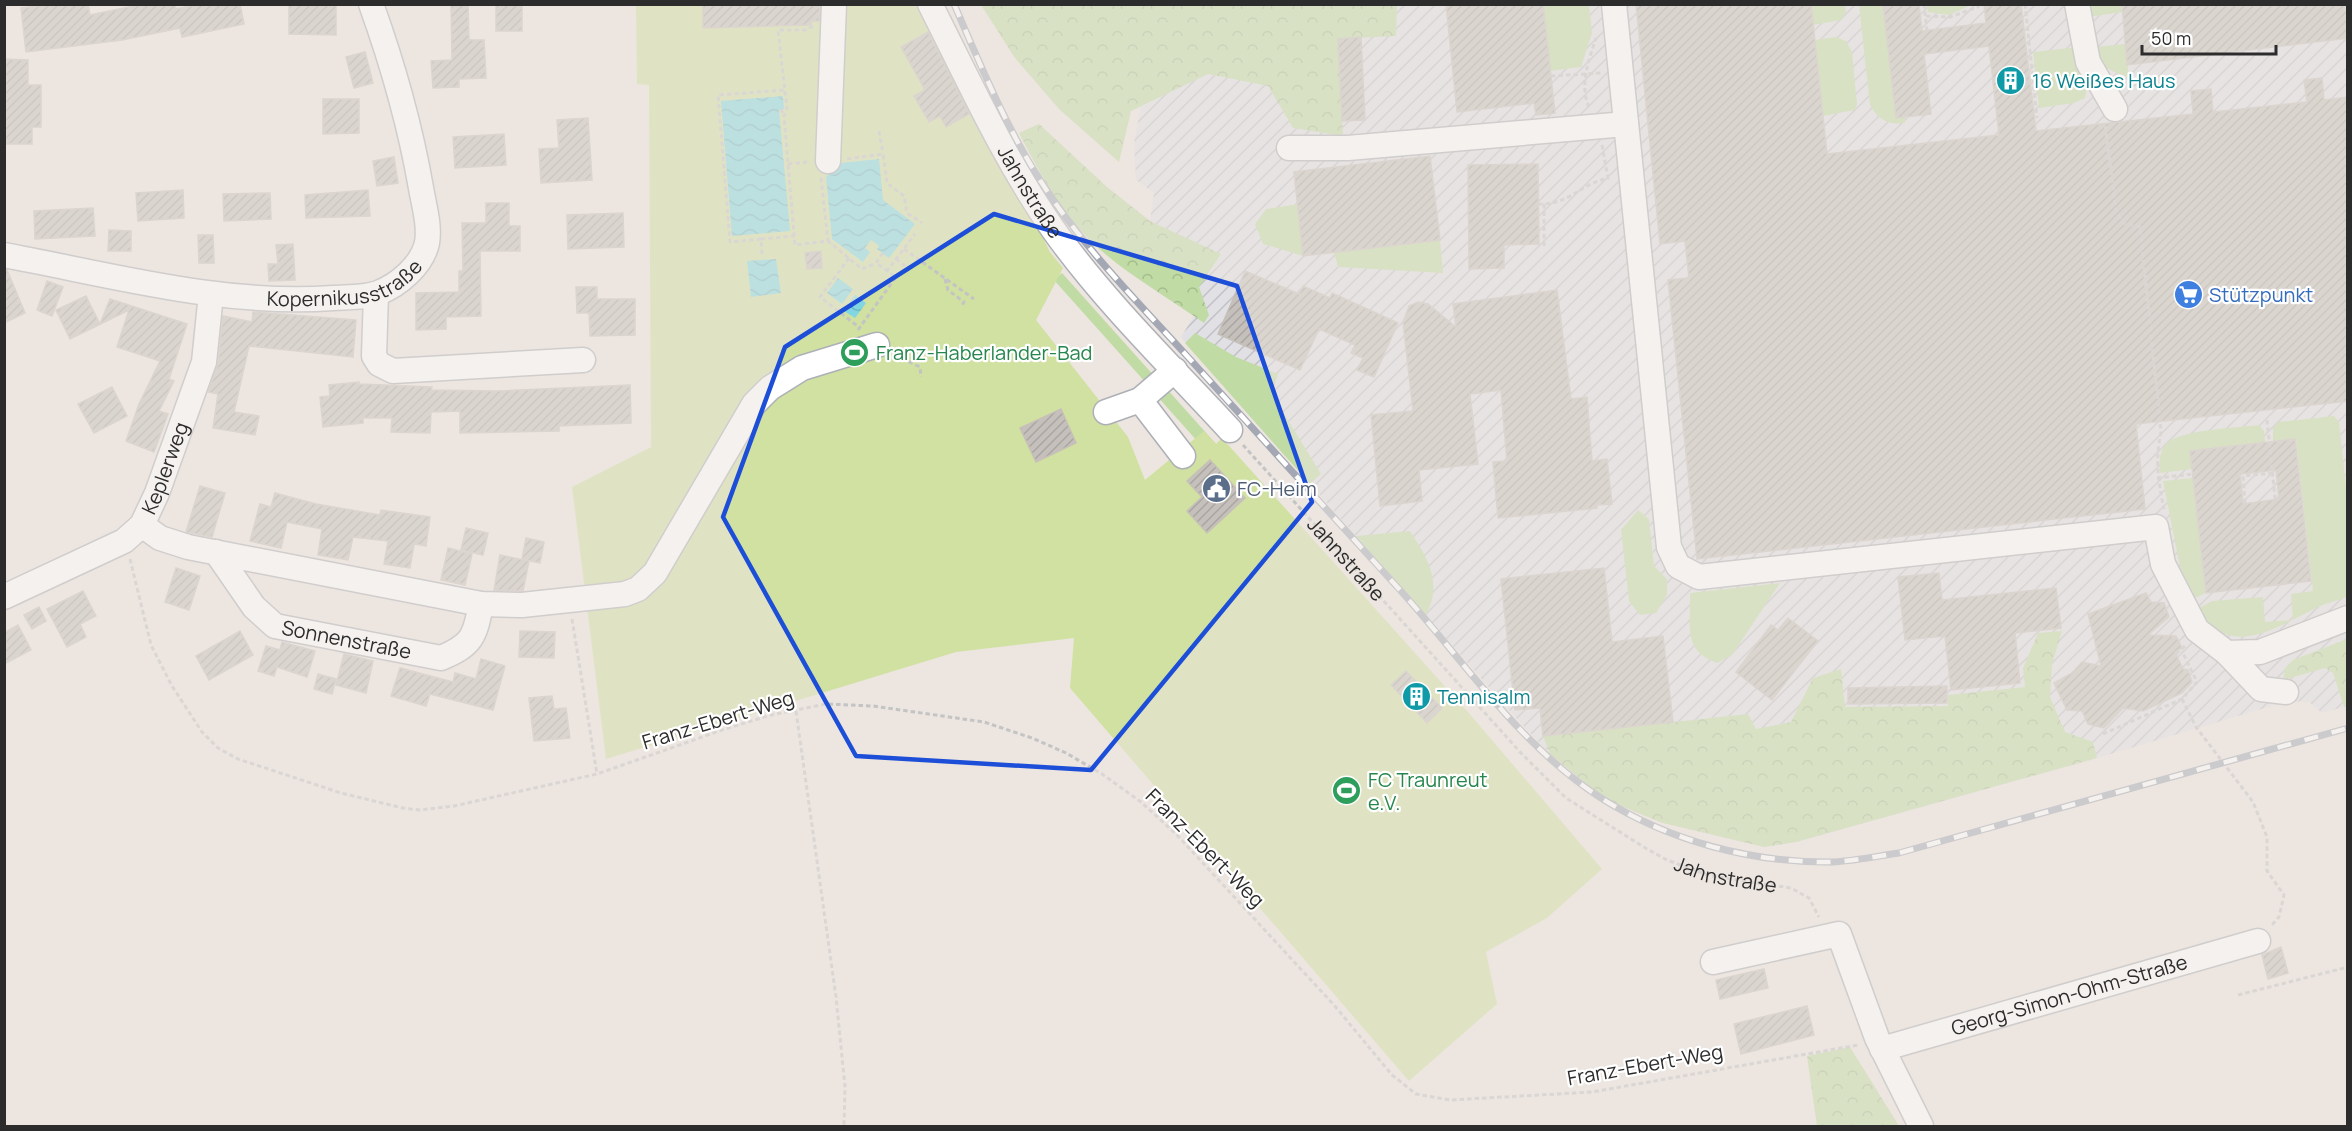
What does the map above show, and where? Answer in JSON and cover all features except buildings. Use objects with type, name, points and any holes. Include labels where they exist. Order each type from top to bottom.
[{"type":"street","name":"Kopernikusstraße","points":[[4,255],[211,294],[294,301],[376,294],[406,275],[420,260],[427,243],[427,224],[415,150],[401,91],[371,4]]},
{"type":"street","name":"Jahnstraße","points":[[930,4],[999,139],[1035,203],[1076,259],[1230,430]]},
{"type":"street","points":[[1614,4],[1626,124],[1620,178],[1669,547],[1678,566],[1699,577],[2156,527],[2163,564],[2197,630],[2227,653],[2261,689],[2286,692]]},
{"type":"street","points":[[2077,4],[2088,62],[2110,115]]},
{"type":"street","points":[[823,161],[834,11]]},
{"type":"street","points":[[1289,148],[1348,148],[1626,124]]},
{"type":"street","name":"Keplerweg","points":[[4,597],[124,541],[142,525],[157,493],[204,362],[211,294]]},
{"type":"street","points":[[376,294],[374,356],[379,364],[393,371],[584,360]]},
{"type":"street","points":[[142,525],[160,538],[216,552],[481,604],[522,605],[625,594],[649,580],[754,404],[770,388],[802,368],[877,345]]},
{"type":"street","points":[[1106,412],[1140,400],[1175,370]]},
{"type":"street","points":[[1140,400],[1183,456]]},
{"type":"street","name":"Sonnenstraße","points":[[216,552],[254,607],[275,626],[441,658],[463,649],[474,633],[481,604]]},
{"type":"street","points":[[2227,653],[2260,652],[2348,618]]},
{"type":"street","points":[[1713,962],[1839,934],[1872,1047],[1921,1126]]},
{"type":"street","name":"Georg-Simon-Ohm-Straße","points":[[1872,1047],[2258,941]]},
{"type":"path","points":[[1924,4],[1928,30]]},
{"type":"path","points":[[1926,16],[1950,17],[1978,7],[1978,4]]},
{"type":"path","points":[[2025,4],[2037,117]]},
{"type":"path","points":[[784,116],[787,109],[778,30],[806,30],[816,24],[827,24],[834,11]]},
{"type":"path","points":[[1538,204],[1564,201],[1590,183],[1620,178],[1586,99],[1586,74],[1597,34]]},
{"type":"path","points":[[1551,76],[1621,71]]},
{"type":"path","points":[[785,90],[718,95],[730,242],[794,236]]},
{"type":"path","points":[[781,109],[784,116],[795,246],[828,241]]},
{"type":"path","points":[[2110,115],[2115,210],[2123,223],[2140,227],[2161,432],[2156,455],[2157,478],[2164,511]]},
{"type":"path","points":[[879,131],[886,183],[904,196],[907,213],[922,224]]},
{"type":"path","points":[[788,164],[883,154]]},
{"type":"path","points":[[823,161],[828,241],[862,269],[876,263],[883,254]]},
{"type":"path","points":[[1544,204],[1544,248]]},
{"type":"path","points":[[887,271],[915,234]]},
{"type":"path","points":[[761,239],[762,254]]},
{"type":"path","points":[[903,249],[974,299]]},
{"type":"path","points":[[849,258],[820,297],[860,327]]},
{"type":"path","points":[[896,259],[905,266]]},
{"type":"path","points":[[876,263],[896,277],[856,332],[920,367],[921,377]]},
{"type":"path","points":[[945,279],[948,291],[964,302],[961,307]]},
{"type":"path","points":[[2267,420],[2275,498],[2279,498]]},
{"type":"path","name":"Jahnstraße","points":[[1230,430],[1521,753],[1566,798],[1667,860],[1711,876],[1791,888],[1809,898],[1820,919]]},
{"type":"path","points":[[2244,502],[2242,476],[2272,473]]},
{"type":"path","points":[[2157,478],[2193,474]]},
{"type":"path","name":"Franz-Ebert-Weg","points":[[124,541],[151,645],[160,666],[202,732],[228,754],[270,772],[341,793],[420,810],[454,806],[597,774],[725,729],[796,711],[844,704],[984,722],[1032,738],[1102,774],[1141,802],[1177,835],[1334,1005],[1392,1076],[1416,1095],[1450,1100],[1592,1092],[1831,1047],[1872,1047]]},
{"type":"path","points":[[568,600],[597,774]]},
{"type":"path","points":[[2176,654],[2182,651],[2197,630]]},
{"type":"path","points":[[2103,734],[2182,699],[2198,682],[2182,651]]},
{"type":"path","points":[[2182,699],[2196,727],[2253,802],[2267,837],[2267,871],[2284,895],[2279,917],[2258,941]]},
{"type":"path","points":[[796,711],[836,998],[845,1087],[844,1126]]},
{"type":"path","points":[[2238,995],[2348,967]]},
{"type":"highlighted area","points":[[994,214],[1237,286],[1312,502],[1091,770],[856,756],[723,517],[785,347]]},
{"type":"shaded area","points":[[1164,5],[2347,5],[2347,717],[2344,707],[2322,713],[2309,702],[2288,701],[2097,758],[1796,842],[1764,847],[1663,823],[1606,800],[1550,754],[1517,719],[1181,337],[1194,316],[1123,267],[1150,221],[1154,193],[1136,180],[1134,143],[1152,48]]},
{"type":"green space","points":[[1927,4],[1971,5],[1949,15],[1928,12]]},
{"type":"green space","points":[[636,5],[917,5],[1003,157],[1050,252],[1063,268],[1036,320],[1128,437],[1145,480],[1204,431],[1216,444],[1222,438],[1468,712],[1602,869],[1547,918],[1486,952],[1497,1004],[1409,1081],[1070,688],[1074,638],[956,652],[606,759],[572,487],[651,447],[649,85],[637,84]]},
{"type":"green space","points":[[981,5],[1397,5],[1396,36],[1338,39],[1343,136],[1293,128],[1268,86],[1208,74],[1131,111],[1119,162],[1060,110],[1015,58]]},
{"type":"green space","points":[[1543,5],[1589,5],[1592,33],[1581,67],[1550,71]]},
{"type":"green space","points":[[1811,5],[1845,5],[1846,12],[1841,20],[1813,25]]},
{"type":"green space","points":[[1859,5],[1883,5],[1896,118],[1905,117],[1905,123],[1884,120],[1870,105]]},
{"type":"green space","points":[[2086,5],[2122,5],[2123,12],[2088,17]]},
{"type":"green space","points":[[1836,37],[1846,41],[1852,52],[1857,104],[1855,110],[1823,116],[1815,40]]},
{"type":"green space","points":[[2125,44],[2129,77],[2116,73],[2102,64],[2094,47]]},
{"type":"green space","points":[[2079,47],[2087,87],[2085,98],[2074,103],[2039,108],[2033,52]]},
{"type":"green space","points":[[1039,124],[1107,187],[1150,221],[1221,254],[1199,287],[1209,315],[1204,323],[1109,257],[1081,231],[1047,184],[1019,133]]},
{"type":"green space","points":[[1298,204],[1303,256],[1263,244],[1255,224],[1266,209]]},
{"type":"green space","points":[[1440,240],[1443,273],[1338,267],[1334,252]]},
{"type":"green space","points":[[1062,273],[1155,377],[1147,384],[1054,280]]},
{"type":"green space","points":[[1195,333],[1236,357],[1278,374],[1272,394],[1321,474],[1310,484],[1185,343]]},
{"type":"green space","points":[[1166,388],[1216,444],[1207,452],[1157,396]]},
{"type":"green space","points":[[2334,416],[2339,422],[2348,506],[2347,597],[2321,606],[2293,620],[2291,594],[2313,591],[2296,439],[2273,441],[2273,428],[2278,422]]},
{"type":"green space","points":[[2259,425],[2264,431],[2265,442],[2190,451],[2192,469],[2160,473],[2162,450],[2175,438],[2198,432]]},
{"type":"green space","points":[[2193,478],[2206,593],[2195,598],[2180,567],[2163,481]]},
{"type":"green space","points":[[1638,510],[1649,519],[1654,566],[1667,579],[1667,595],[1656,613],[1640,615],[1629,601],[1621,530]]},
{"type":"green space","points":[[1410,531],[1427,561],[1433,582],[1431,603],[1426,615],[1356,536]]},
{"type":"green space","points":[[1780,583],[1732,655],[1717,663],[1698,652],[1691,636],[1690,593]]},
{"type":"green space","points":[[2263,597],[2265,622],[2292,620],[2251,636],[2237,636],[2223,633],[2210,624],[2199,608],[2212,601]]},
{"type":"green space","points":[[2062,631],[2052,664],[2050,697],[2065,732],[2093,742],[2097,758],[1796,842],[1764,847],[1663,823],[1606,800],[1550,754],[1543,736],[1748,714],[1756,729],[1791,722],[1813,678],[1841,669],[1845,707],[1948,706],[1948,695],[2025,687],[2023,668],[2038,633]]},
{"type":"green space","points":[[2347,639],[2347,706],[2344,707],[2333,673],[2325,668],[2283,680],[2285,668],[2293,660]]},
{"type":"green space","points":[[1850,1047],[1899,1126],[1817,1126],[1807,1056]]},
{"type":"water","points":[[783,96],[784,109],[779,110],[790,231],[732,236],[721,101]]},
{"type":"water","points":[[879,159],[883,200],[915,224],[889,258],[877,249],[879,246],[871,240],[865,248],[870,252],[863,262],[832,239],[826,177],[840,163]]},
{"type":"water","points":[[776,259],[781,293],[751,297],[747,261]]},
{"type":"water","points":[[838,278],[853,289],[842,304],[827,293]]},
{"type":"water","points":[[855,295],[866,303],[855,318],[844,311]]},
{"type":"railway","points":[[954,4],[1015,138],[1056,204],[1091,249],[1400,590],[1519,728],[1544,754],[1572,777],[1627,813],[1683,837],[1742,854],[1802,861],[1849,861],[1899,853],[2348,728]]},
{"type":"place","name":"16 Weißes Haus","points":[[2011,81]]},
{"type":"place","name":"Stützpunkt","points":[[2188,295]]},
{"type":"place","name":"Franz-Haberlander-Bad","points":[[855,353]]},
{"type":"place","name":"FC-Heim","points":[[1216,489]]},
{"type":"place","name":"Tennisalm","points":[[1416,697]]},
{"type":"place","name":"FC Traunreut e.V.","points":[[1347,791]]}]
